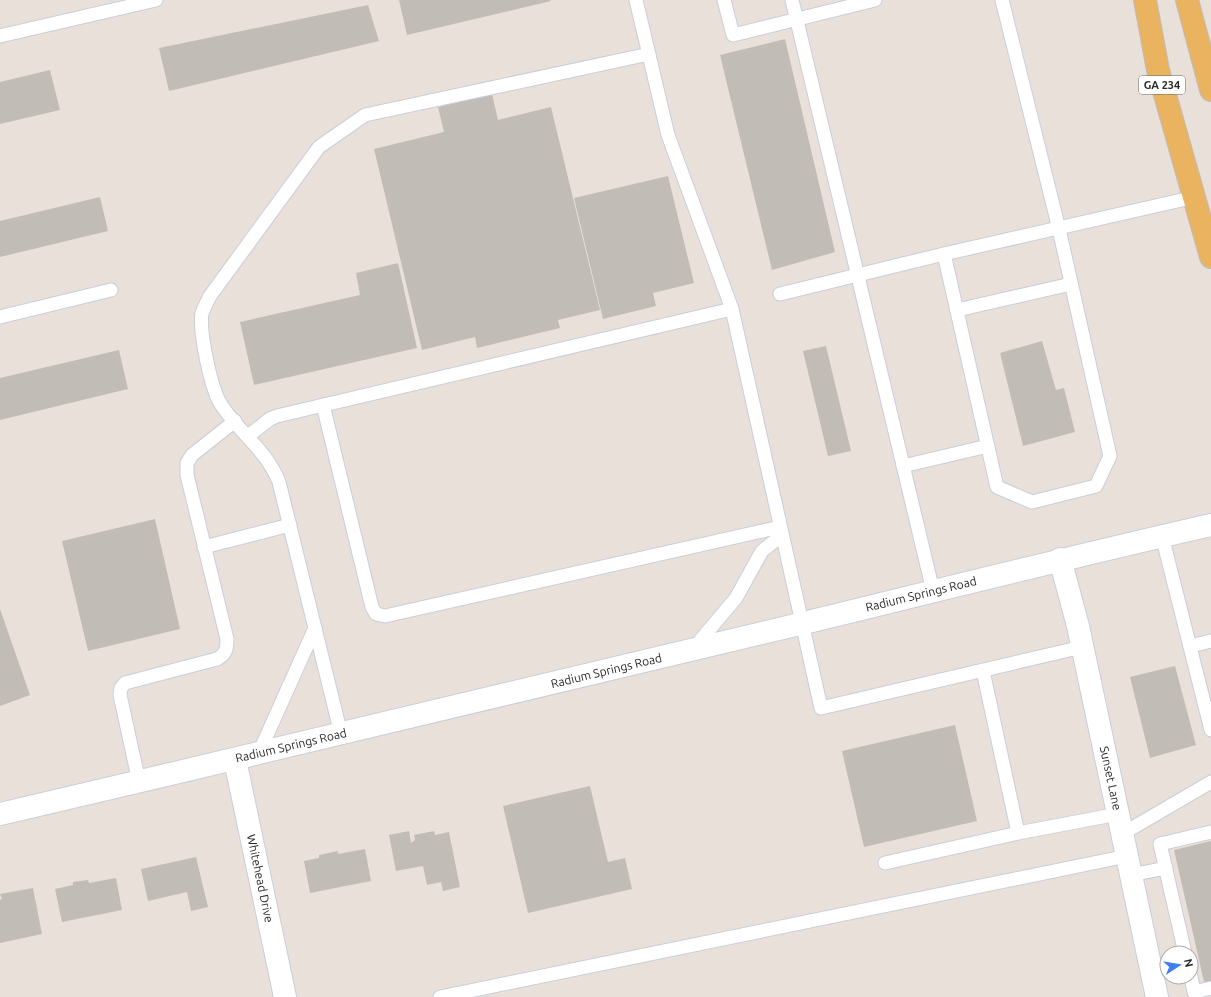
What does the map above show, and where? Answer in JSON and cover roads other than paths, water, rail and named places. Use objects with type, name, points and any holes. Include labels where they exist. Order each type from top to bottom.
[{"type":"main road","name":"GA 234","points":[[1145,0],[1158,70],[1211,257]]},
{"type":"main road","points":[[1187,0],[1211,90]]},
{"type":"main road","name":"Radium Springs Road","points":[[0,814],[235,760],[802,624],[1060,560],[1211,525]]},
{"type":"main road","name":"Sunset Lane","points":[[1060,560],[1082,648],[1157,997]]},
{"type":"main road","name":"Whitehead Drive","points":[[235,760],[285,997]]},
{"type":"lane","points":[[0,36],[156,0]]},
{"type":"lane","points":[[636,0],[668,135],[732,309],[821,708],[1082,648]]},
{"type":"lane","points":[[724,0],[733,35],[875,0]]},
{"type":"lane","points":[[792,0],[933,591]]},
{"type":"lane","points":[[944,254],[997,487],[1032,502],[1096,486],[1110,456],[1059,229],[1002,0]]},
{"type":"lane","points":[[341,734],[290,525],[274,470],[248,436],[222,406],[215,392],[202,332],[202,313],[210,296],[319,148],[365,115],[649,54]]},
{"type":"lane","points":[[780,294],[944,254],[1195,197]]},
{"type":"lane","points":[[957,310],[1071,284]]},
{"type":"lane","points":[[0,317],[111,290]]},
{"type":"lane","points":[[248,436],[270,419],[277,416],[732,309]]},
{"type":"lane","points":[[323,405],[372,607],[376,614],[385,616],[781,531]]},
{"type":"lane","points":[[139,782],[120,695],[121,688],[125,683],[217,659],[224,655],[227,648],[227,639],[187,475],[187,463],[192,455],[235,421]]},
{"type":"lane","points":[[903,466],[988,446]]},
{"type":"lane","points":[[204,547],[290,525]]},
{"type":"lane","points":[[691,650],[736,598],[762,551],[781,531]]},
{"type":"lane","points":[[1162,536],[1211,730]]},
{"type":"lane","points":[[258,754],[315,628]]},
{"type":"lane","points":[[1190,646],[1211,641]]},
{"type":"lane","points":[[983,671],[1018,833]]},
{"type":"lane","points":[[885,863],[1018,833],[1120,824],[1211,782]]},
{"type":"lane","points":[[1183,945],[1160,844],[1211,832]]},
{"type":"lane","points":[[440,997],[1129,866],[1166,868]]},
{"type":"lane","points":[[1193,985],[1194,992],[1211,988]]}]
